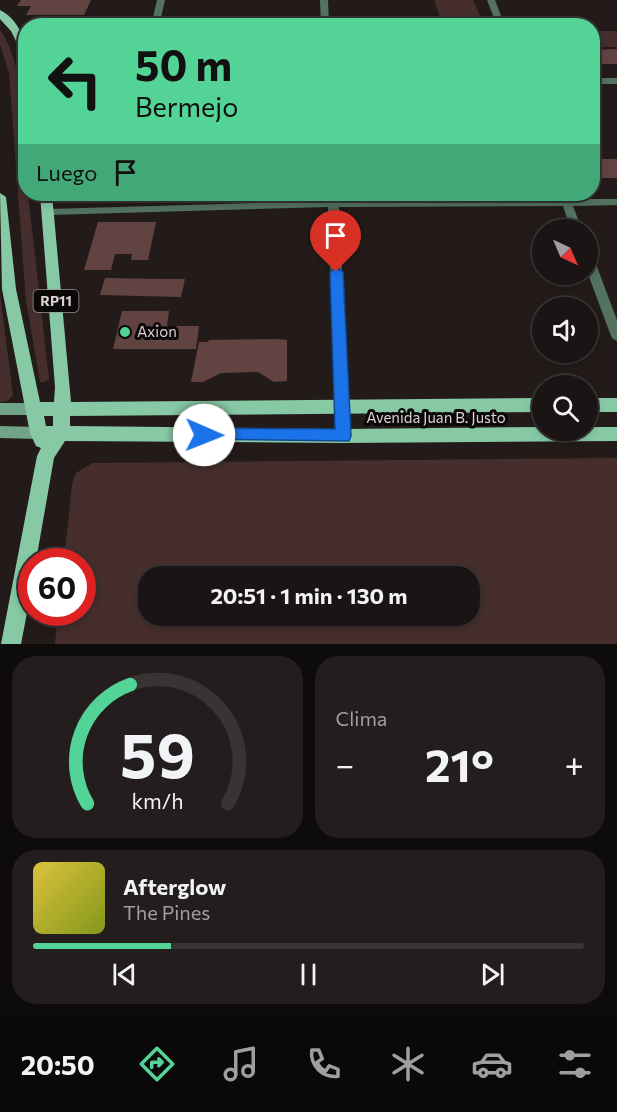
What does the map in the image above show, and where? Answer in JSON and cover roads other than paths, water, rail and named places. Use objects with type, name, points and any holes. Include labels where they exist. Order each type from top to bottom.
[{"type":"main road","points":[[0,13],[18,36]]},
{"type":"main road","name":"RP11","points":[[0,197],[1,241],[33,409],[46,456]]},
{"type":"main road","name":"RP11","points":[[11,644],[46,456],[61,433],[63,387],[47,201]]},
{"type":"main road","name":"Avenida Juan B. Justo","points":[[33,409],[532,405]]},
{"type":"main road","points":[[598,405],[617,405]]},
{"type":"main road","points":[[3,409],[33,409]]},
{"type":"main road","points":[[3,432],[39,433]]},
{"type":"main road","name":"Avenida Juan B. Justo","points":[[39,433],[343,436],[617,434]]},
{"type":"street","points":[[157,18],[161,0]]},
{"type":"street","points":[[324,0],[325,18]]},
{"type":"street","points":[[491,0],[498,18]]},
{"type":"street","points":[[600,81],[617,81]]},
{"type":"street","points":[[49,212],[289,201]]},
{"type":"street","points":[[333,201],[343,436]]},
{"type":"street","points":[[566,201],[573,219]]},
{"type":"street","points":[[600,201],[617,202]]},
{"type":"street","points":[[598,285],[617,336]]},
{"type":"place","name":"Axion","points":[[125,332]]}]
